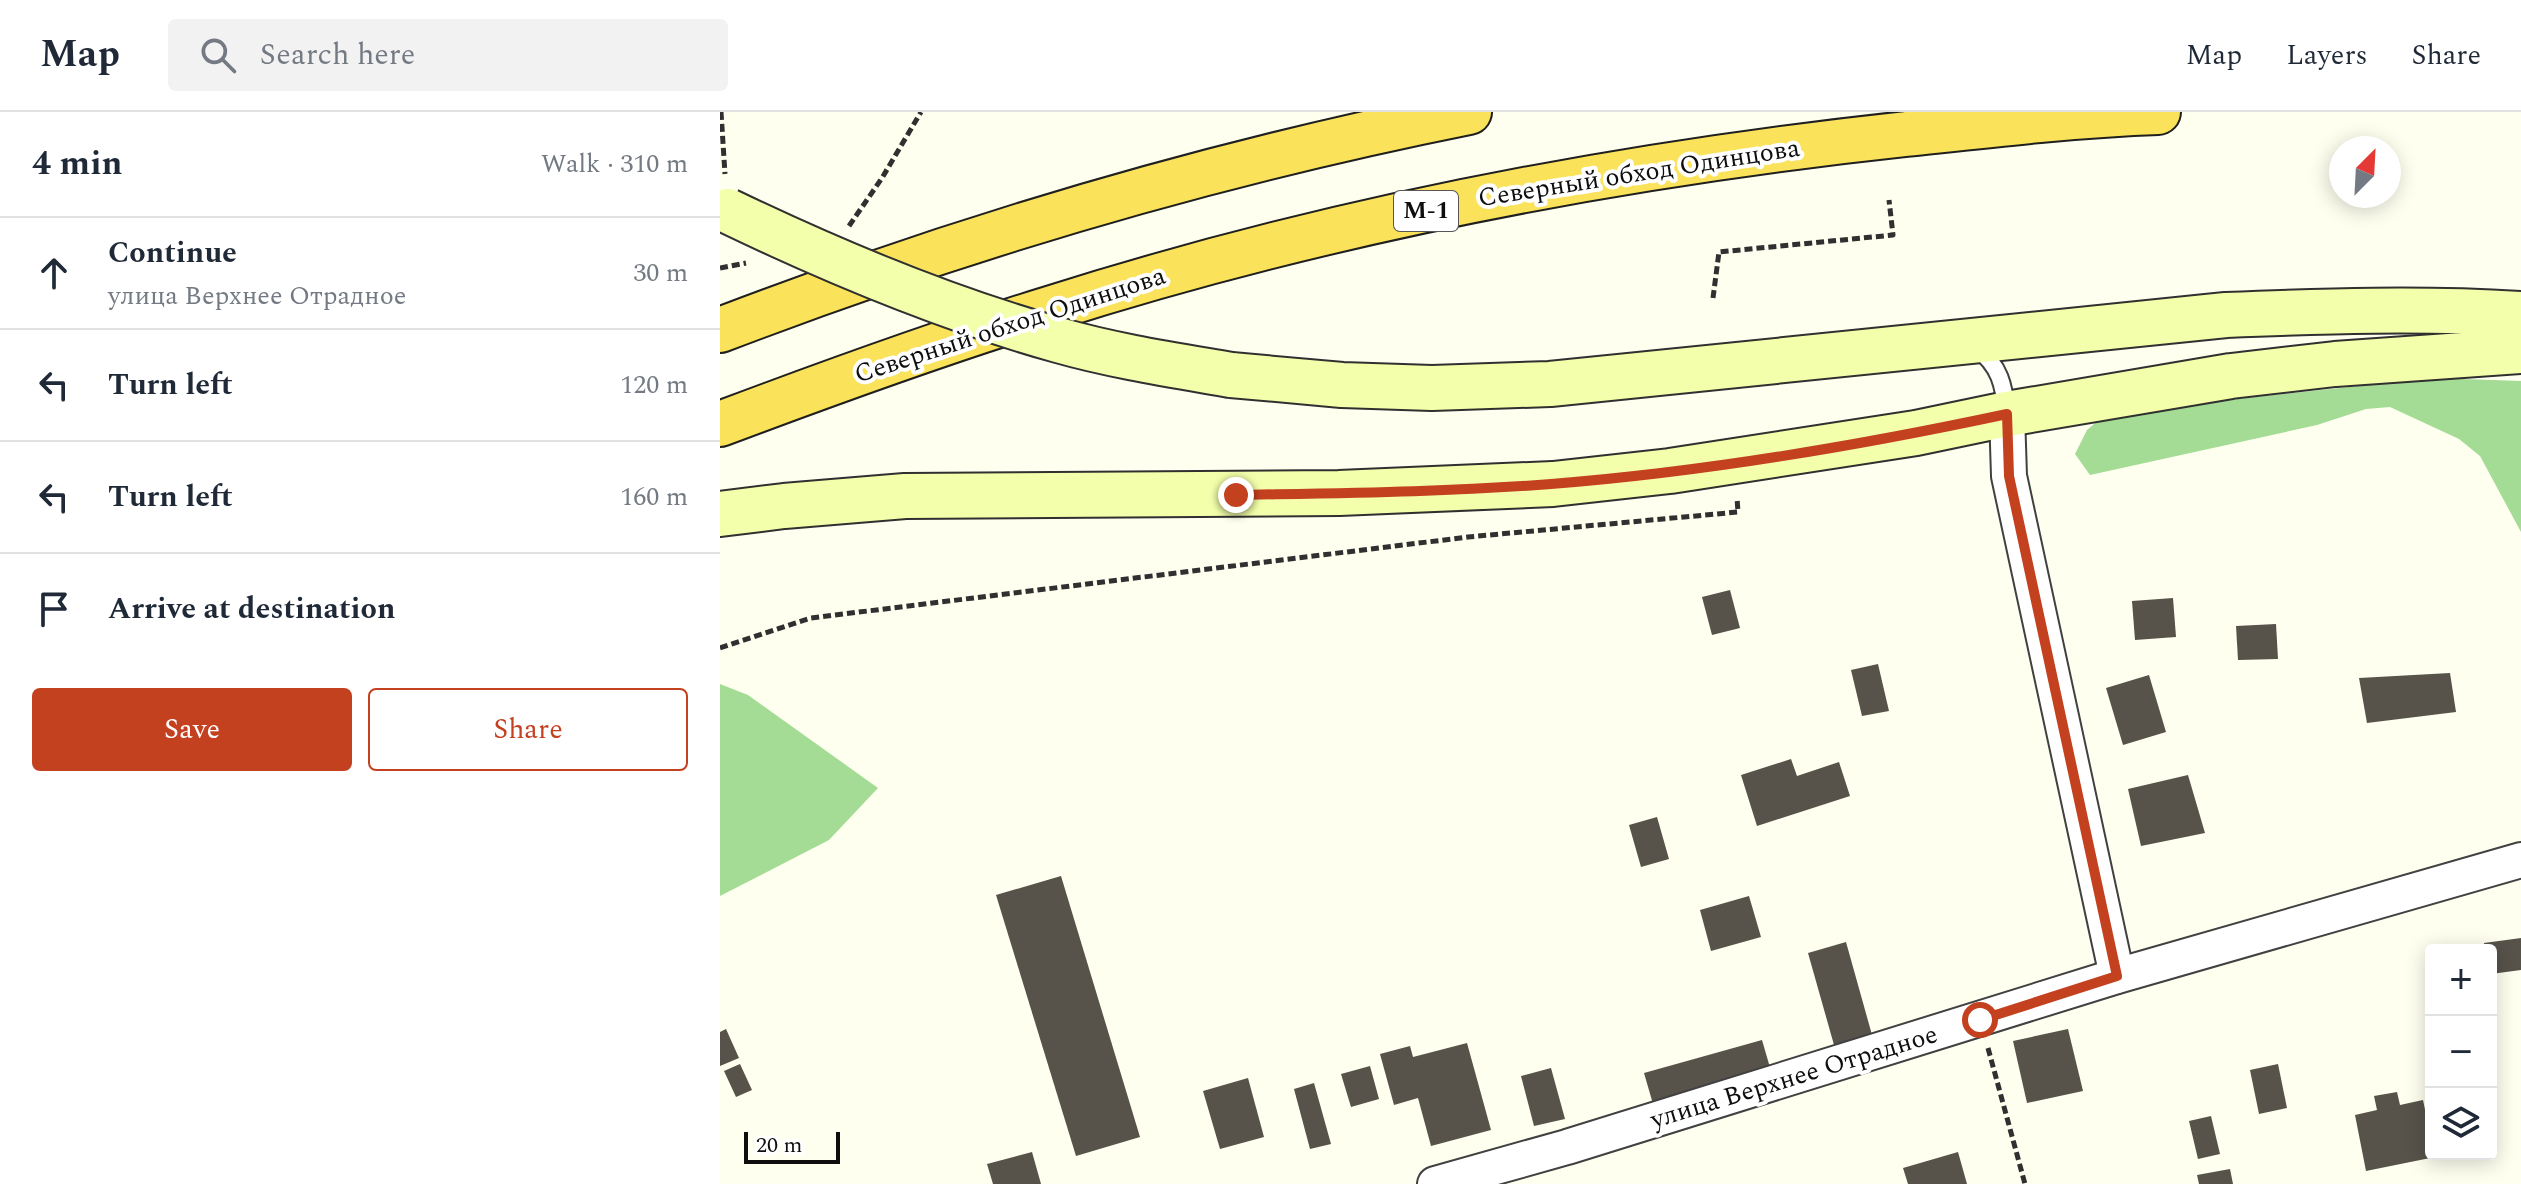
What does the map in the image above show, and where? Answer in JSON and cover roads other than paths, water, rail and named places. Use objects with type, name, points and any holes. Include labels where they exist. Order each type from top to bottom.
[{"type":"highway","points":[[720,330],[890,268],[1025,224],[1192,177],[1469,112]]},
{"type":"highway","name":"Северный обход Одинцова","points":[[720,424],[918,352],[1051,308],[1185,269],[1453,205],[1600,176],[1847,140],[1992,124],[2158,112]]},
{"type":"main road","points":[[724,209],[791,242],[968,311],[1059,340],[1154,362],[1231,375],[1342,385],[1432,388],[1550,384],[2242,314],[2446,309],[2521,314]]},
{"type":"main road","points":[[720,514],[905,496],[1339,493],[1553,484],[1733,462],[1916,433],[2007,414],[2231,376],[2335,364],[2521,351]]},
{"type":"street","points":[[2007,414],[2009,476],[2117,976]]},
{"type":"street","name":"улица Верхнее Отрадное","points":[[1435,1184],[1582,1142],[2117,976],[2521,860]]},
{"type":"lane","points":[[1965,340],[1984,354],[1998,370],[2007,414]]}]
